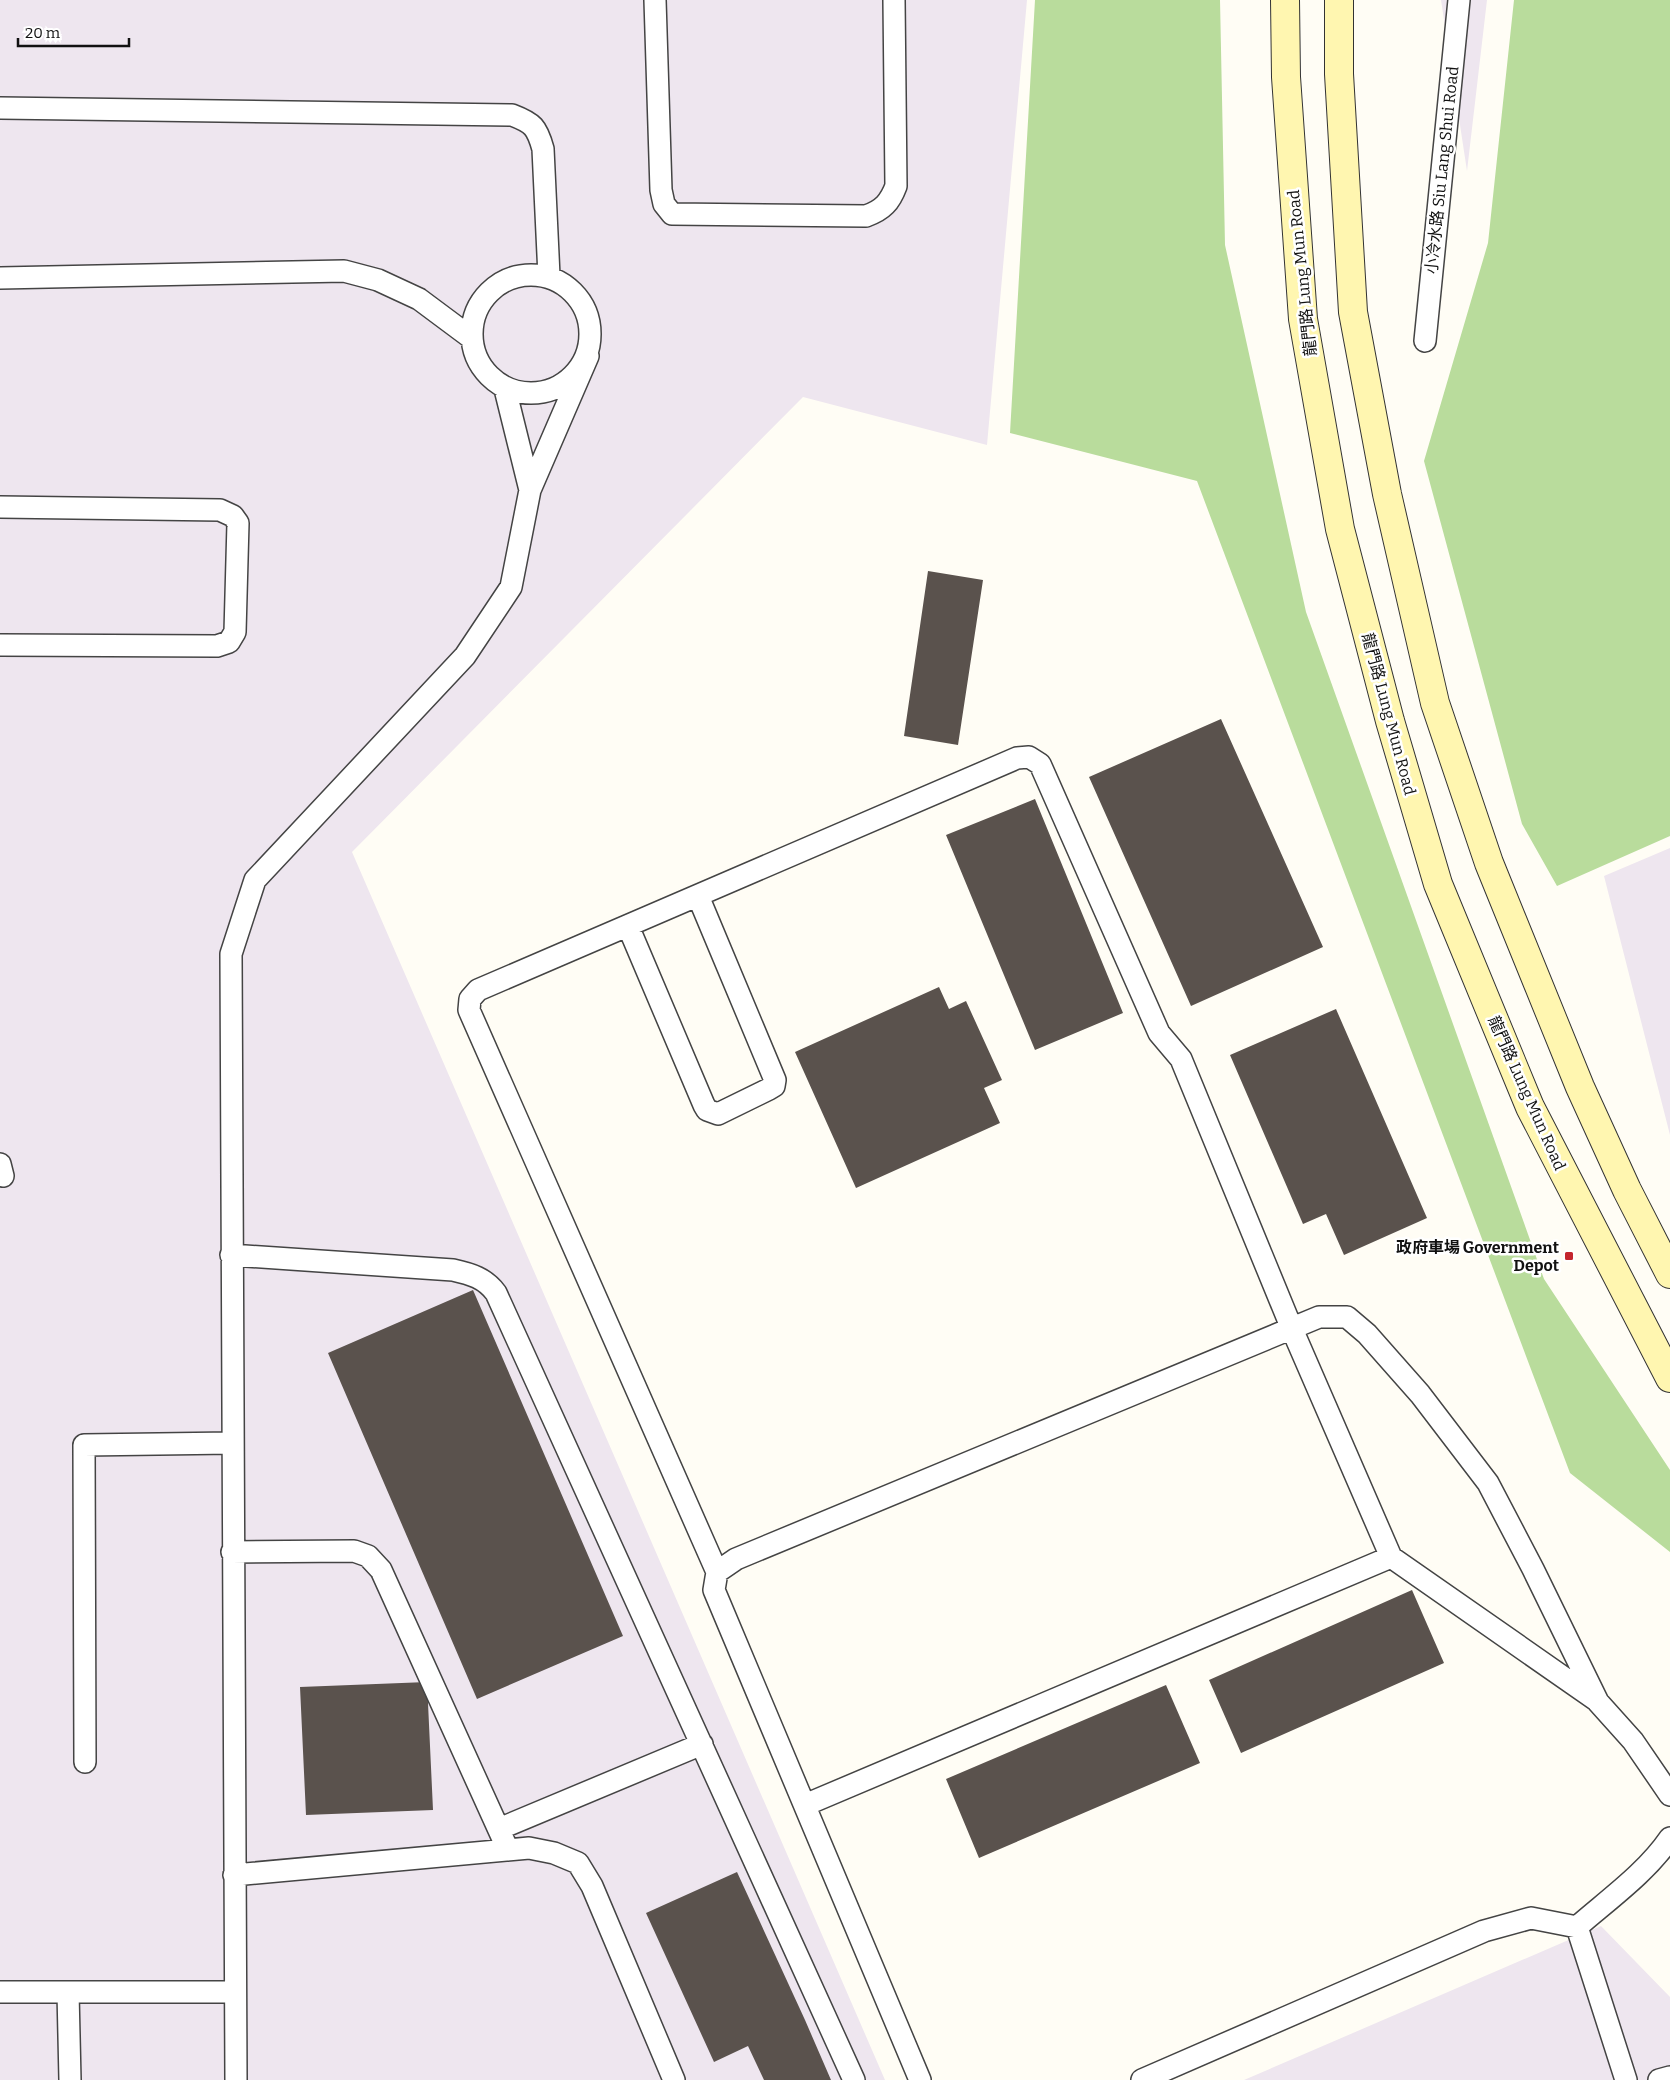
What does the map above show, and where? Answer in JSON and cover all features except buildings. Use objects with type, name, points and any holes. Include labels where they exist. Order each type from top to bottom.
[{"type":"main road","name":"龍門路 Lung Mun Road","points":[[1285,0],[1286,77],[1304,319],[1340,529],[1390,721],[1438,884],[1530,1107],[1670,1378]]},
{"type":"main road","points":[[1339,0],[1339,74],[1353,312],[1387,494],[1435,703],[1488,863],[1576,1078],[1627,1190],[1670,1274]]},
{"type":"lane","points":[[656,0],[661,190],[664,204],[672,214],[866,216],[880,211],[890,200],[896,186],[894,0]]},
{"type":"lane","name":"小冷水路 Siu Lang Shui Road","points":[[1425,341],[1459,0]]},
{"type":"lane","points":[[0,108],[512,115],[531,122],[539,135],[543,149],[549,276]]},
{"type":"lane","points":[[0,278],[344,270],[378,280],[420,299],[470,337]]},
{"type":"lane","points":[[236,2080],[232,1552],[231,954],[255,880],[465,656],[511,587],[530,490],[588,356],[591,324],[577,294],[549,276],[511,276],[480,300],[470,337],[480,368],[505,389],[538,395],[568,382],[588,356]]},
{"type":"lane","points":[[505,389],[530,490]]},
{"type":"lane","points":[[0,507],[220,510],[232,516],[238,523],[236,632],[229,642],[218,646],[0,645]]},
{"type":"lane","points":[[920,2080],[714,1590],[716,1572],[469,1010],[470,999],[478,990],[1017,758],[1029,757],[1040,764],[1159,1033],[1181,1059],[1292,1329],[1391,1557],[1598,1702],[1633,1741],[1670,1795]]},
{"type":"lane","points":[[628,926],[704,1105],[707,1110],[718,1114],[769,1089],[774,1086],[775,1080],[698,896]]},
{"type":"lane","points":[[231,1255],[453,1270],[471,1274],[488,1282],[496,1293],[854,2080]]},
{"type":"lane","points":[[716,1572],[736,1559],[1319,1317],[1346,1317],[1367,1334],[1420,1394],[1488,1484],[1533,1568],[1598,1702]]},
{"type":"lane","points":[[85,1762],[84,1445],[232,1443]]},
{"type":"lane","points":[[232,1552],[354,1551],[368,1556],[382,1570],[508,1850]]},
{"type":"lane","points":[[805,1805],[1391,1557]]},
{"type":"lane","points":[[499,1829],[702,1744]]},
{"type":"lane","points":[[1577,1927],[1639,1874],[1659,1854],[1670,1838]]},
{"type":"lane","points":[[234,1876],[529,1848],[554,1853],[578,1863],[592,1886],[674,2080]]},
{"type":"lane","points":[[1142,2080],[1484,1931],[1531,1918],[1577,1927]]},
{"type":"lane","points":[[1577,1927],[1626,2080]]},
{"type":"lane","points":[[0,1992],[235,1992]]},
{"type":"lane","points":[[68,1992],[70,2080]]},
{"type":"lane","points":[[1659,2080],[1670,2077]]},
{"type":"shaded area","points":[[0,0],[1027,0],[987,445],[803,397],[352,852],[885,2080],[0,2080]]},
{"type":"shaded area","points":[[1441,0],[1487,0],[1467,171]]},
{"type":"shaded area","points":[[1670,848],[1670,1135],[1604,876]]},
{"type":"shaded area","points":[[1601,1926],[1670,1997],[1670,2080],[1244,2080]]},
{"type":"green space","points":[[1035,0],[1220,0],[1225,245],[1306,612],[1544,1279],[1670,1470],[1670,1552],[1570,1473],[1197,481],[1010,433]]},
{"type":"green space","points":[[1514,0],[1670,0],[1670,836],[1557,886],[1522,824],[1424,461],[1488,243]]},
{"type":"place","name":"政府車場 Government Depot","points":[[1569,1256]]}]
